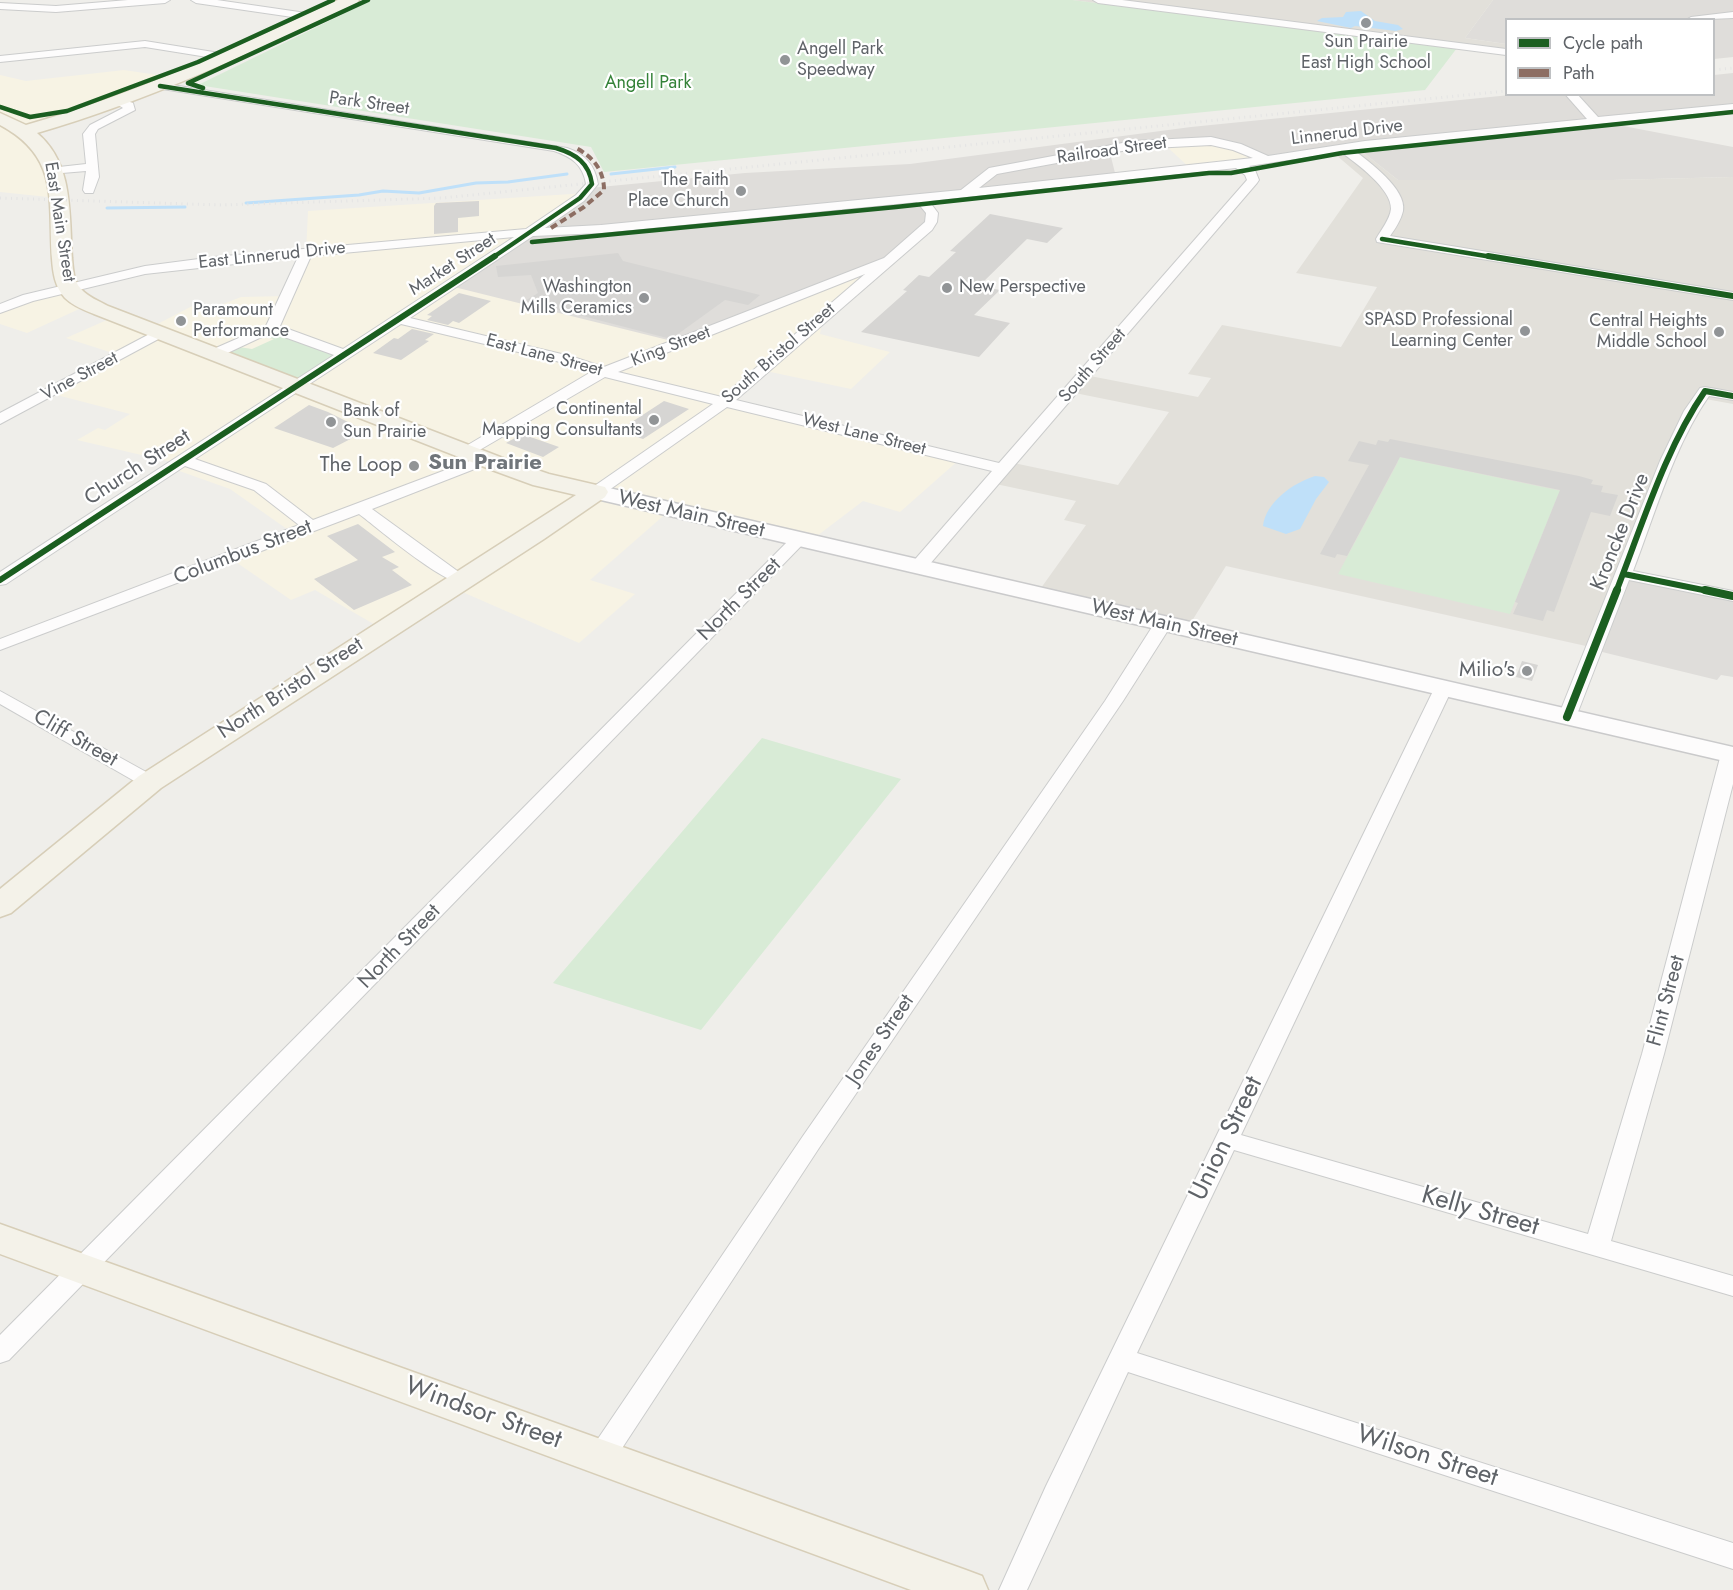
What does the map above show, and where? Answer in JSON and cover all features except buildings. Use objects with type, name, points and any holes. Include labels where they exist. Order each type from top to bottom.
[{"type":"main road","points":[[25,131],[160,86],[351,0]]},
{"type":"main road","name":"East Main Street","points":[[0,118],[25,131],[47,152],[54,171],[63,268],[69,288],[76,297],[101,310],[159,333],[219,352],[296,386],[475,456],[542,480],[596,492]]},
{"type":"main road","name":"West Main Street","points":[[596,492],[917,568],[1732,754]]},
{"type":"main road","name":"North Bristol Street","points":[[0,906],[150,782],[596,492]]},
{"type":"main road","name":"Windsor Street","points":[[0,1239],[966,1590]]},
{"type":"street","points":[[0,6],[56,9],[165,0]]},
{"type":"street","points":[[196,0],[314,17]]},
{"type":"street","points":[[1098,0],[1505,51]]},
{"type":"street","points":[[1708,18],[1733,15]]},
{"type":"street","points":[[0,59],[145,44],[226,57]]},
{"type":"street","name":"Park Street","points":[[160,86],[546,146],[574,153]]},
{"type":"street","points":[[1572,96],[1594,121]]},
{"type":"street","points":[[89,190],[93,177],[89,132],[94,127],[129,111],[129,105],[118,101]]},
{"type":"street","name":"Linnerud Drive","points":[[965,193],[1238,164],[1343,148],[1733,107]]},
{"type":"street","name":"Railroad Street","points":[[965,193],[993,171],[1133,145],[1211,141],[1237,147],[1265,159]]},
{"type":"street","points":[[1343,148],[1386,185],[1396,198],[1395,216],[1382,238],[1733,296]]},
{"type":"street","name":"Market Street","points":[[296,386],[580,198],[590,188],[592,179],[584,162],[574,153]]},
{"type":"street","name":"South Street","points":[[917,568],[1253,180],[1251,173],[1238,164]]},
{"type":"street","points":[[54,171],[92,167]]},
{"type":"street","name":"East Linnerud Drive","points":[[0,309],[28,298],[145,270],[306,252],[477,236],[601,229],[965,193]]},
{"type":"street","name":"South Bristol Street","points":[[596,492],[725,402],[931,222],[932,213],[920,198]]},
{"type":"street","points":[[477,236],[492,238],[501,244],[496,255]]},
{"type":"street","points":[[268,331],[306,252]]},
{"type":"street","name":"King Street","points":[[475,456],[604,373],[886,261]]},
{"type":"street","name":"East Lane Street","points":[[397,319],[549,355],[604,373],[725,402]]},
{"type":"street","points":[[219,352],[268,331],[278,330],[344,354]]},
{"type":"street","name":"Vine Street","points":[[0,419],[159,333]]},
{"type":"street","name":"Church Street","points":[[0,580],[296,386]]},
{"type":"street","name":"Kroncke Drive","points":[[1567,717],[1690,411],[1705,391],[1733,396]]},
{"type":"street","name":"West Lane Street","points":[[725,402],[1003,469]]},
{"type":"street","name":"Columbus Street","points":[[0,645],[360,508],[475,456]]},
{"type":"street","points":[[182,460],[228,474],[260,488],[312,527]]},
{"type":"street","points":[[360,508],[450,574],[463,580]]},
{"type":"street","name":"North Street","points":[[0,1352],[798,540]]},
{"type":"street","points":[[1624,574],[1733,596]]},
{"type":"street","name":"Jones Street","points":[[601,1457],[811,1142],[1082,748],[1163,624]]},
{"type":"street","name":"Union Street","points":[[1013,1590],[1121,1359],[1443,689]]},
{"type":"street","name":"Cliff Street","points":[[0,696],[150,782]]},
{"type":"street","name":"Flint Street","points":[[1597,1246],[1653,1054],[1732,754]]},
{"type":"street","name":"Kelly Street","points":[[1227,1139],[1733,1286]]},
{"type":"street","name":"Wilson Street","points":[[1121,1359],[1733,1556]]},
{"type":"shaded area","name":"Sun Prairie East High School","points":[[1072,0],[1493,0],[1465,38],[1505,44],[1505,55]]},
{"type":"shaded area","points":[[1493,0],[1733,0],[1733,57],[1715,59],[1715,18],[1505,18],[1505,44],[1465,38]]},
{"type":"shaded area","points":[[124,70],[178,78],[25,130],[58,198],[0,192],[0,75],[26,81]]},
{"type":"shaded area","points":[[1733,73],[1733,107],[1597,121],[1733,147],[1733,177],[1613,180],[1398,180],[1355,146],[1265,159],[1211,141],[1109,149],[1116,177],[921,198],[933,217],[886,261],[680,343],[450,286],[590,188],[745,173],[910,164],[1191,127],[1505,96],[1715,96],[1715,75]]},
{"type":"shaded area","points":[[1211,141],[1265,159],[1192,170],[1163,143]]},
{"type":"shaded area","points":[[1355,146],[1398,180],[1613,180],[1733,177],[1733,404],[1700,398],[1595,648],[1226,566],[1187,629],[1036,595],[1086,525],[1064,520],[1076,501],[991,483],[1009,462],[1118,485],[1169,412],[1070,392],[1085,375],[1198,397],[1211,378],[1188,374],[1222,325],[1341,347],[1377,287],[1296,273],[1363,178],[1329,149]]},
{"type":"shaded area","points":[[587,193],[886,261],[823,317],[820,334],[890,352],[851,389],[761,370],[726,401],[960,459],[900,512],[863,501],[809,542],[670,510],[590,580],[635,594],[579,643],[451,587],[384,630],[315,590],[291,600],[230,558],[294,534],[230,489],[171,468],[176,463],[77,440],[98,428],[105,430],[130,414],[49,393],[119,355],[66,338],[116,316],[148,329],[198,303],[213,308],[241,297],[287,296],[306,253],[308,211]]},
{"type":"shaded area","points":[[69,288],[90,304],[27,333],[0,324],[0,309]]},
{"type":"shaded area","points":[[1624,574],[1733,596],[1733,677],[1721,675],[1717,680],[1594,650]]},
{"type":"green space","name":"Angell Park","points":[[372,0],[1072,0],[1457,48],[1425,90],[604,172],[591,147],[198,85]]},
{"type":"green space","points":[[266,330],[344,354],[296,386],[214,354],[232,346],[252,349],[274,339],[256,335]]},
{"type":"green space","points":[[1390,455],[1571,493],[1558,495],[1510,614],[1338,574],[1398,462]]},
{"type":"green space","points":[[762,738],[901,779],[701,1030],[553,983]]},
{"type":"water","points":[[1361,11],[1375,21],[1398,25],[1403,29],[1396,31],[1355,26],[1351,28],[1317,21],[1322,18],[1343,17],[1346,12]]},
{"type":"water","points":[[1315,476],[1324,477],[1329,482],[1316,499],[1300,529],[1286,534],[1263,526],[1265,517],[1275,501],[1298,483]]},
{"type":"waterway","points":[[611,174],[675,167]]},
{"type":"waterway","points":[[246,203],[359,195],[383,191],[419,193],[476,183],[508,182],[567,174]]},
{"type":"waterway","points":[[107,208],[185,207]]},
{"type":"railway","points":[[1715,70],[1733,68]]},
{"type":"railway","points":[[0,198],[221,205],[442,198],[1505,91]]},
{"type":"marked path","points":[[551,228],[584,207],[604,190],[601,170],[588,155],[576,148]]},
{"type":"cycle path","points":[[0,107],[30,117],[67,111],[198,62],[333,0]]},
{"type":"cycle path","points":[[203,88],[188,83],[368,0]]},
{"type":"cycle path","points":[[0,580],[495,256],[580,198],[592,184],[585,164],[570,153],[556,148],[160,86]]},
{"type":"cycle path","points":[[532,242],[896,207],[1209,173],[1231,173],[1342,153],[1733,112]]},
{"type":"cycle path","points":[[1382,239],[1733,296]]},
{"type":"cycle path","points":[[1567,717],[1668,461],[1691,411],[1705,391],[1733,396]]},
{"type":"cycle path","points":[[1624,574],[1733,596]]},
{"type":"place","name":"Sun Prairie East High School","points":[[1366,23]]},
{"type":"place","name":"Angell Park Speedway","points":[[785,60]]},
{"type":"place","name":"The Faith Place Church","points":[[741,191]]},
{"type":"place","name":"New Perspective","points":[[947,288]]},
{"type":"place","name":"Washington Mills Ceramics","points":[[644,298]]},
{"type":"place","name":"Paramount Performance","points":[[181,321]]},
{"type":"place","name":"SPASD Professional Learning Center","points":[[1525,331]]},
{"type":"place","name":"Central Heights Middle School","points":[[1719,332]]},
{"type":"place","name":"Continental Mapping Consultants","points":[[654,420]]},
{"type":"place","name":"Bank of Sun Prairie","points":[[331,422]]},
{"type":"place","name":"The Loop","points":[[414,466]]},
{"type":"place","name":"Milio's","points":[[1527,671]]},
{"type":"district","name":"Sun Prairie","points":[[485,464]]}]
